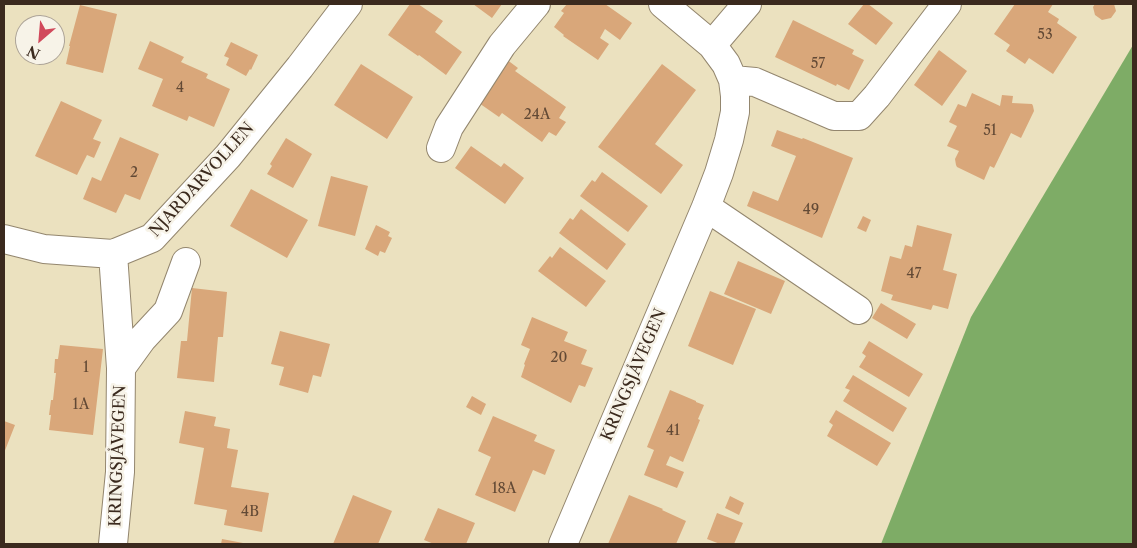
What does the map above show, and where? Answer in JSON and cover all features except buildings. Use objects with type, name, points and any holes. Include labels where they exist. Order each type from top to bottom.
[{"type":"street","name":"NJARDARVOLLEN","points":[[4,239],[44,249],[113,254],[152,238],[228,156],[348,4]]},
{"type":"street","points":[[441,148],[449,127],[497,53],[536,4]]},
{"type":"street","name":"KRINGSJÅVEGEN","points":[[563,544],[706,207],[719,173],[735,112],[732,80],[726,64],[712,45],[663,4]]},
{"type":"street","points":[[712,45],[747,4]]},
{"type":"street","points":[[732,80],[755,82],[834,116],[859,116],[877,96],[946,4]]},
{"type":"street","points":[[706,207],[858,310]]},
{"type":"street","name":"KRINGSJÅVEGEN","points":[[113,254],[121,368],[120,472],[113,544]]},
{"type":"street","name":"KRINGSJÅVEGEN","points":[[121,368],[142,339],[168,311],[186,262]]},
{"type":"green space","points":[[1133,45],[1133,544],[881,544],[971,317]]}]
